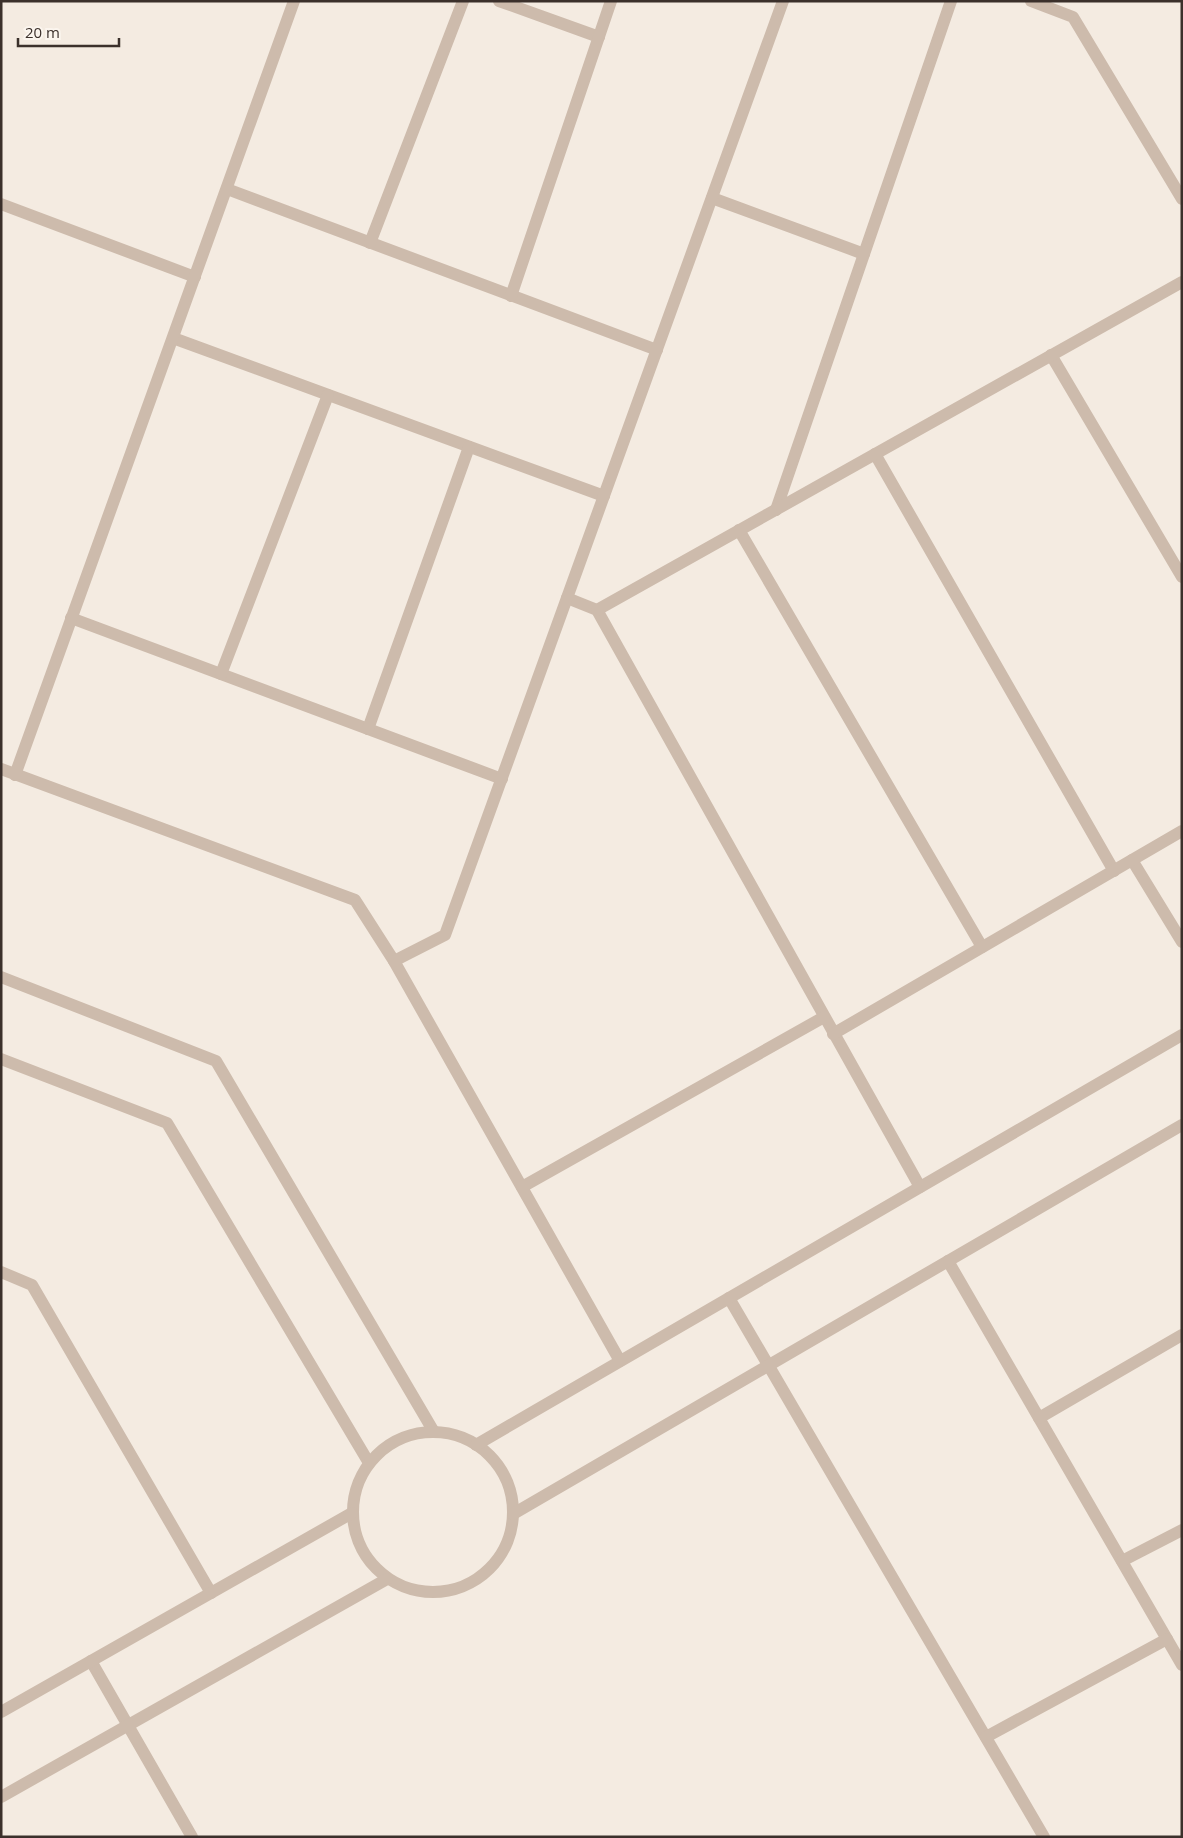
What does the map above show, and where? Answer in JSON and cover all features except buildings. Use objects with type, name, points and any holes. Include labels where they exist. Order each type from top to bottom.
[{"type":"street","points":[[15,775],[294,1]]},
{"type":"street","points":[[370,243],[463,1]]},
{"type":"street","points":[[499,1],[598,37]]},
{"type":"street","points":[[511,296],[610,1]]},
{"type":"street","points":[[394,961],[445,935],[783,1]]},
{"type":"street","points":[[776,510],[951,1]]},
{"type":"street","points":[[1030,1],[1073,17],[1182,200]]},
{"type":"street","points":[[227,190],[657,350]]},
{"type":"street","points":[[712,198],[864,254]]},
{"type":"street","points":[[1,204],[195,277]]},
{"type":"street","points":[[597,610],[1182,282]]},
{"type":"street","points":[[173,338],[604,496]]},
{"type":"street","points":[[1051,355],[1182,577]]},
{"type":"street","points":[[221,674],[328,395]]},
{"type":"street","points":[[368,729],[469,446]]},
{"type":"street","points":[[875,454],[1114,871]]},
{"type":"street","points":[[739,530],[982,947]]},
{"type":"street","points":[[567,598],[597,610],[920,1187]]},
{"type":"street","points":[[72,618],[502,779]]},
{"type":"street","points":[[1,770],[355,900],[394,961],[620,1361]]},
{"type":"street","points":[[833,1034],[1182,831]]},
{"type":"street","points":[[1132,860],[1182,942]]},
{"type":"street","points":[[1,977],[216,1061],[434,1432]]},
{"type":"street","points":[[522,1187],[824,1017]]},
{"type":"street","points":[[476,1445],[1182,1035]]},
{"type":"street","points":[[1,1059],[167,1123],[369,1463]]},
{"type":"street","points":[[513,1514],[1182,1125]]},
{"type":"street","points":[[948,1261],[1182,1665]]},
{"type":"street","points":[[1,1272],[32,1284],[211,1593]]},
{"type":"street","points":[[729,1298],[1044,1837]]},
{"type":"street","points":[[1039,1418],[1182,1335]]},
{"type":"street","points":[[434,1432],[456,1436],[476,1445],[500,1467],[512,1497],[511,1531],[505,1547],[496,1562],[484,1574],[469,1584],[453,1590],[419,1592],[402,1588],[387,1579],[365,1557],[354,1529],[352,1513],[356,1487],[369,1463],[392,1443],[420,1433],[434,1432]]},
{"type":"street","points":[[1,1712],[352,1513]]},
{"type":"street","points":[[1122,1561],[1182,1530]]},
{"type":"street","points":[[1,1797],[387,1579]]},
{"type":"street","points":[[986,1736],[1167,1639]]},
{"type":"street","points":[[91,1661],[192,1837]]}]
